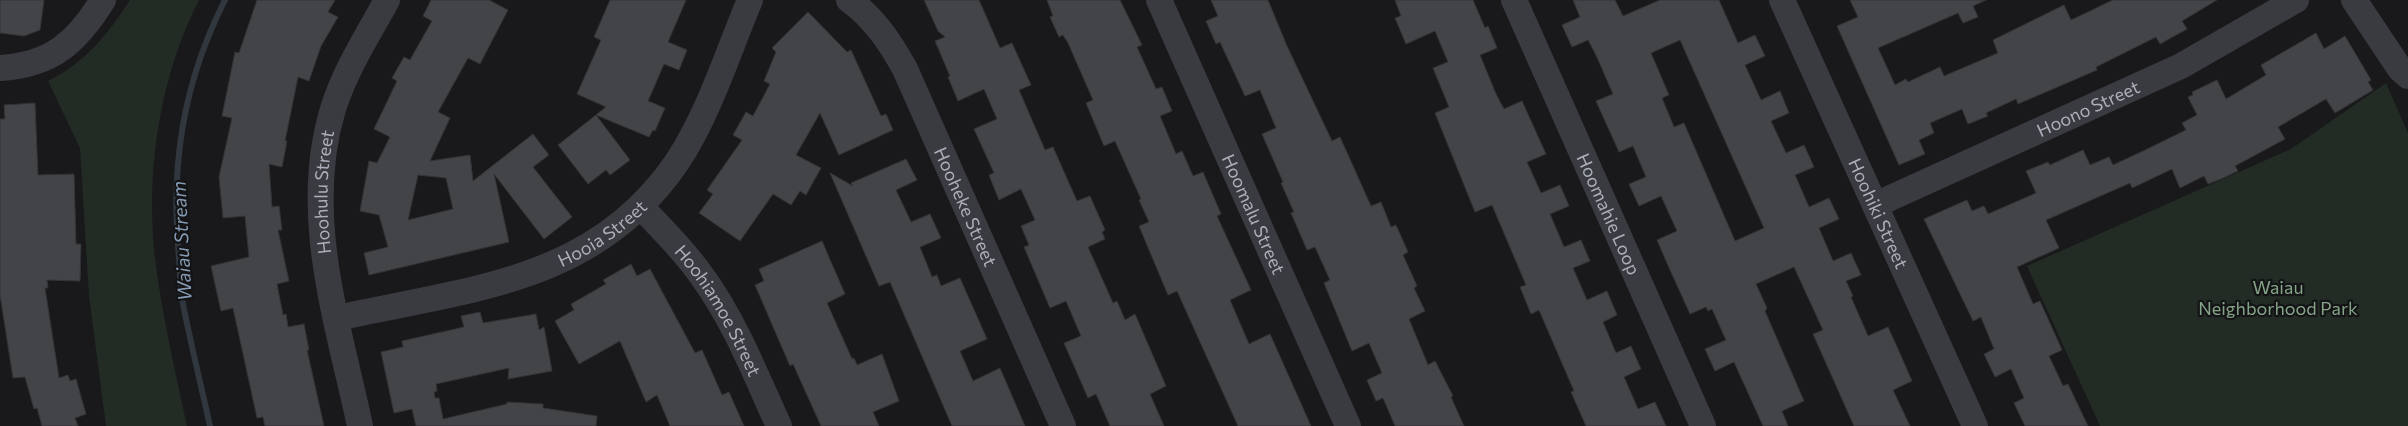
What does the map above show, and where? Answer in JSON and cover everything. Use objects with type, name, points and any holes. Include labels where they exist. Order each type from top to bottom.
[{"type":"street","points":[[0,68],[25,65],[63,48],[82,33],[103,0]]},
{"type":"street","name":"Hoohulu Street","points":[[360,426],[322,243],[319,188],[329,124],[344,81],[388,0]]},
{"type":"street","name":"Hooia Street","points":[[337,318],[528,275],[584,249],[641,206],[660,185],[690,141],[750,0]]},
{"type":"street","name":"Hooheke Street","points":[[850,0],[863,10],[878,27],[892,45],[904,69],[1063,426]]},
{"type":"street","name":"Hoomalu Street","points":[[1159,0],[1348,426]]},
{"type":"street","name":"Hoomahie Loop","points":[[1514,0],[1703,426]]},
{"type":"street","name":"Hoohiki Street","points":[[1782,0],[1975,426]]},
{"type":"street","name":"Hoono Street","points":[[1875,205],[2181,66],[2296,0]]},
{"type":"street","points":[[2354,0],[2400,69],[2408,76]]},
{"type":"street","name":"Hoohiamoe Street","points":[[641,206],[687,257],[717,299],[741,340],[779,426]]},
{"type":"green space","points":[[130,0],[199,0],[174,60],[165,93],[154,159],[152,193],[152,226],[161,300],[187,426],[106,426],[89,296],[80,148],[48,81],[73,66],[95,46]]},
{"type":"green space","name":"Waiau Neighborhood Park","points":[[2386,83],[2408,133],[2408,426],[2100,426],[2027,266],[2291,149]]},
{"type":"building","points":[[0,0],[44,0],[40,30],[24,36],[0,33]]},
{"type":"building","points":[[257,0],[335,0],[328,12],[338,17],[321,46],[309,81],[298,77],[285,141],[287,141],[282,167],[269,164],[272,207],[279,206],[282,230],[278,230],[289,281],[277,284],[283,315],[286,314],[288,327],[304,324],[309,350],[307,350],[324,426],[265,426],[263,417],[257,418],[233,308],[221,311],[211,266],[249,257],[245,216],[223,218],[219,177],[232,118],[222,116],[235,52],[239,53]]},
{"type":"building","points":[[431,0],[489,0],[508,10],[480,64],[468,58],[438,112],[450,118],[430,161],[470,155],[473,181],[533,134],[549,155],[533,167],[572,217],[544,239],[494,174],[509,242],[369,275],[364,253],[388,247],[379,215],[360,211],[369,161],[377,163],[390,137],[374,129],[397,81],[392,78],[404,57],[410,60],[432,21],[423,16]],"holes":[[[418,175],[446,178],[453,209],[408,220]]]},
{"type":"building","points":[[610,0],[686,0],[668,42],[687,50],[679,70],[664,64],[648,101],[665,108],[655,131],[653,130],[649,137],[596,115],[630,160],[610,175],[606,170],[588,184],[558,145],[606,107],[577,94],[601,40],[594,37]]},
{"type":"building","points":[[924,0],[979,0],[1000,48],[1012,43],[1031,85],[1019,90],[1045,150],[1053,147],[1077,201],[1090,196],[1105,230],[1102,232],[1105,239],[1088,247],[1113,303],[1117,301],[1125,320],[1135,314],[1166,386],[1150,394],[1164,426],[1110,426],[1096,394],[1088,398],[1064,343],[1081,336],[1066,301],[1050,308],[1024,247],[1029,245],[1021,226],[1035,220],[1021,189],[999,200],[989,175],[994,173],[974,129],[997,119],[984,89],[958,101],[935,41],[945,37],[938,31]]},
{"type":"building","points":[[1047,0],[1120,0],[1142,45],[1137,47],[1156,89],[1162,87],[1172,111],[1160,116],[1176,154],[1182,151],[1193,176],[1203,172],[1221,214],[1217,216],[1251,290],[1230,300],[1249,344],[1270,334],[1311,426],[1238,426],[1177,291],[1168,295],[1139,226],[1149,222],[1139,200],[1141,199],[1115,141],[1104,146],[1086,103],[1093,100],[1068,43],[1063,35],[1059,37],[1050,17],[1053,16]]},
{"type":"building","points":[[1211,0],[1268,0],[1287,46],[1332,141],[1340,137],[1371,206],[1381,202],[1391,227],[1396,225],[1408,252],[1403,255],[1417,286],[1414,288],[1425,311],[1409,319],[1428,365],[1435,361],[1453,396],[1451,397],[1464,426],[1395,426],[1383,398],[1376,401],[1367,380],[1382,373],[1369,343],[1352,351],[1324,283],[1330,280],[1315,247],[1307,250],[1291,213],[1294,212],[1281,183],[1283,182],[1262,134],[1276,128],[1260,90],[1245,96],[1220,42],[1216,44],[1206,21],[1218,16]]},
{"type":"building","points":[[1395,0],[1473,0],[1485,28],[1488,26],[1497,48],[1480,55],[1496,94],[1504,109],[1522,101],[1546,154],[1527,162],[1541,193],[1560,185],[1569,206],[1550,214],[1564,247],[1581,240],[1590,261],[1573,268],[1587,300],[1607,291],[1617,315],[1603,322],[1616,353],[1631,346],[1641,369],[1624,377],[1638,409],[1655,402],[1666,426],[1586,426],[1571,392],[1574,391],[1539,310],[1531,314],[1520,287],[1526,285],[1492,205],[1475,212],[1435,113],[1449,107],[1433,68],[1448,62],[1435,31],[1406,44],[1395,18],[1401,16]]},
{"type":"building","points":[[1573,0],[1615,0],[1623,16],[1660,0],[1719,0],[1738,43],[1755,35],[1765,56],[1745,65],[1761,100],[1780,91],[1789,113],[1771,121],[1786,153],[1804,145],[1814,167],[1795,175],[1809,207],[1829,198],[1839,219],[1819,228],[1833,261],[1851,253],[1861,275],[1846,281],[1868,336],[1888,327],[1912,381],[1893,390],[1910,426],[1854,426],[1813,334],[1823,330],[1794,267],[1756,284],[1767,308],[1765,311],[1804,401],[1782,411],[1788,426],[1763,426],[1734,362],[1715,371],[1705,349],[1726,340],[1712,309],[1708,311],[1706,307],[1690,314],[1666,261],[1657,240],[1677,231],[1661,196],[1639,206],[1629,184],[1646,177],[1633,146],[1619,152],[1596,101],[1613,94],[1588,40],[1572,47],[1562,25],[1580,17]],"holes":[[[1680,40],[1764,228],[1735,241],[1684,123],[1674,127],[1662,98],[1669,95],[1651,53]]]},
{"type":"building","points":[[1850,0],[1986,0],[1973,6],[1978,17],[1963,23],[1958,13],[1878,48],[1895,85],[1906,79],[1908,82],[1940,67],[1944,76],[1998,53],[1993,40],[2064,5],[2071,20],[2113,0],[2217,0],[2182,21],[2187,29],[2160,44],[2156,37],[2096,67],[2097,70],[2018,104],[2016,99],[1986,113],[1988,116],[1968,124],[1962,109],[1930,123],[1934,133],[1919,140],[1925,154],[1899,165],[1837,26],[1858,17]]},
{"type":"building","points":[[808,12],[847,52],[851,50],[881,116],[886,114],[893,130],[839,155],[820,113],[796,155],[821,168],[806,195],[800,191],[791,205],[773,194],[740,241],[699,213],[713,194],[707,190],[742,140],[733,135],[746,112],[753,116],[770,84],[764,81],[776,52],[772,48]]},
{"type":"building","points":[[2316,33],[2324,49],[2345,36],[2371,80],[2368,82],[2373,90],[2335,113],[2326,99],[2278,127],[2285,139],[2235,166],[2238,171],[2221,179],[2208,184],[2204,176],[2180,188],[2172,169],[2132,188],[2130,183],[2046,220],[2059,248],[2017,267],[2033,304],[2040,301],[2062,350],[2049,356],[2063,386],[2068,384],[2088,426],[2025,426],[2014,403],[2024,398],[2011,369],[1995,377],[1984,354],[1994,349],[1981,317],[1973,321],[1924,219],[1967,200],[1972,211],[1984,206],[1988,214],[2036,193],[2026,171],[2048,162],[2050,165],[2083,150],[2090,165],[2109,157],[2113,165],[2143,151],[2186,130],[2182,123],[2197,115],[2188,97],[2193,95],[2192,92],[2217,80],[2226,99],[2266,75],[2261,65]]},
{"type":"building","points":[[35,103],[38,175],[74,174],[76,244],[81,244],[80,281],[47,280],[48,288],[45,288],[59,378],[68,375],[70,381],[76,379],[86,414],[75,418],[78,426],[42,426],[37,408],[34,409],[25,377],[13,378],[0,295],[0,119],[5,119],[4,105]]},
{"type":"building","points":[[906,159],[917,180],[896,190],[911,222],[930,214],[941,238],[920,247],[932,277],[937,275],[941,286],[960,278],[987,339],[960,351],[973,381],[1000,368],[1025,426],[952,426],[890,282],[879,286],[830,173],[853,186],[851,183]]},
{"type":"building","points":[[822,241],[845,294],[827,303],[852,359],[854,358],[857,365],[882,354],[899,401],[873,412],[879,426],[821,426],[793,364],[790,366],[755,285],[764,281],[759,269]]},
{"type":"building","points":[[631,264],[637,276],[650,269],[695,353],[702,350],[722,395],[729,392],[744,426],[670,426],[657,395],[646,402],[620,341],[579,364],[555,321],[574,310],[571,304],[606,284],[603,280]]},
{"type":"building","points":[[480,312],[483,323],[536,314],[539,330],[544,327],[552,371],[508,379],[509,368],[436,384],[435,398],[439,398],[443,419],[507,404],[507,402],[543,404],[543,408],[597,416],[596,426],[416,426],[412,409],[394,413],[381,352],[403,347],[402,341],[464,327],[461,316]]},
{"type":"waterway","name":"Waiau Stream","points":[[210,426],[182,298],[176,191],[183,126],[190,94],[199,62],[225,0]]}]
